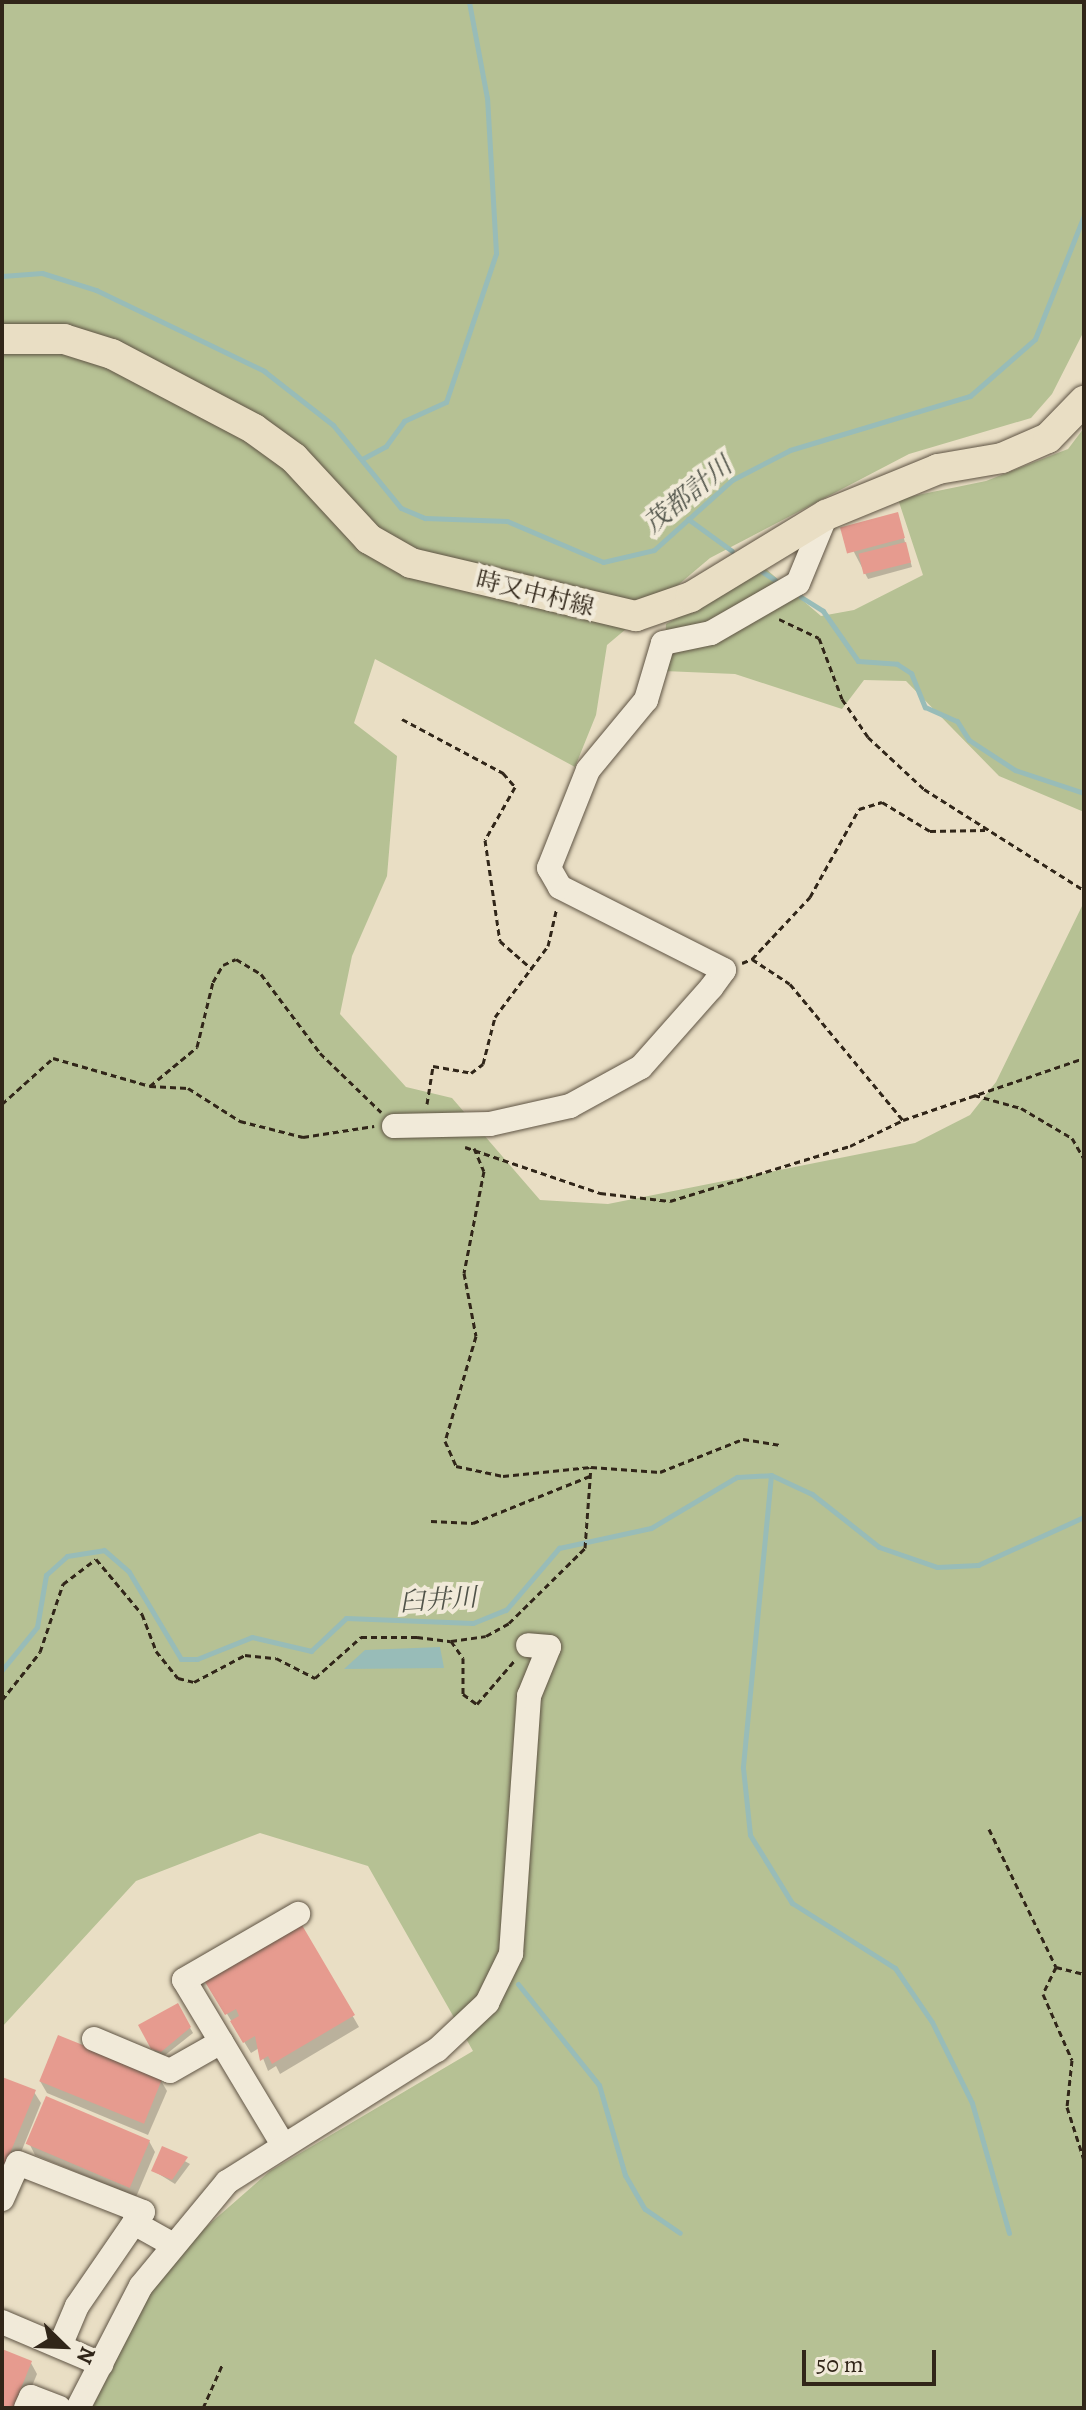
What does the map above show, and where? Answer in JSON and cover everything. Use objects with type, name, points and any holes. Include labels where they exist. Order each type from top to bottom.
[{"type":"main road","name":"時又中村線","points":[[2,339],[64,339],[112,354],[254,429],[294,458],[369,539],[411,563],[590,610],[636,616],[668,607],[826,515],[938,469],[1002,458],[1048,438],[1084,401]]},
{"type":"street","points":[[394,1126],[428,1128],[570,1106],[641,1067],[724,970],[560,887],[549,868],[588,770],[646,700],[663,643],[711,633],[798,583],[826,515]]},
{"type":"street","points":[[78,2408],[170,2243],[227,2182],[282,2143],[461,2031],[487,2003],[511,1954],[529,1696],[549,1647],[528,1645]]},
{"type":"street","points":[[282,2143],[184,1980],[298,1914]]},
{"type":"street","points":[[94,2039],[170,2071],[221,2042]]},
{"type":"street","points":[[2,2199],[18,2163],[143,2212],[77,2306],[60,2346]]},
{"type":"street","points":[[134,2223],[170,2243]]},
{"type":"street","points":[[2,2322],[101,2364]]},
{"type":"street","points":[[26,2408],[31,2397],[59,2408]]},
{"type":"path","points":[[746,611],[819,638],[842,699],[868,737],[924,789],[986,830],[1029,850],[1074,890],[1084,890]]},
{"type":"path","points":[[402,719],[503,773],[515,787],[485,840],[500,941],[532,969]]},
{"type":"path","points":[[724,970],[752,959],[810,897],[859,809],[882,802],[930,831],[986,830]]},
{"type":"path","points":[[428,1128],[425,1077],[433,1066],[471,1073],[483,1064],[495,1017],[548,946],[560,887]]},
{"type":"path","points":[[150,1086],[197,1047],[213,982],[223,965],[236,959],[261,974],[320,1053],[394,1126]]},
{"type":"path","points":[[752,959],[790,984],[903,1120]]},
{"type":"path","points":[[2,1104],[53,1058],[150,1086],[188,1088],[240,1121],[303,1137],[342,1126],[394,1126]]},
{"type":"path","points":[[460,1146],[474,1148],[600,1193],[670,1201],[850,1146],[903,1120],[1084,1058]]},
{"type":"path","points":[[974,1095],[1021,1108],[1072,1138],[1084,1159]]},
{"type":"path","points":[[474,1148],[484,1171],[464,1273],[476,1336],[445,1441],[456,1466],[503,1476],[591,1467],[660,1472],[743,1439],[781,1445]]},
{"type":"path","points":[[2,1700],[40,1652],[63,1584],[96,1559],[142,1614],[156,1651],[178,1678],[194,1682],[245,1655],[276,1658],[315,1678],[361,1637],[451,1641],[486,1636],[509,1623],[585,1548],[591,1467]]},
{"type":"path","points":[[431,1521],[473,1523],[590,1476]]},
{"type":"path","points":[[451,1641],[463,1658],[463,1694],[477,1704],[528,1645]]},
{"type":"path","points":[[989,1829],[1056,1967]]},
{"type":"path","points":[[1056,1967],[1084,1974]]},
{"type":"path","points":[[1056,1967],[1043,1994],[1072,2060],[1067,2107],[1084,2160]]},
{"type":"path","points":[[203,2408],[223,2363]]},
{"type":"green space","points":[[2,2],[1084,2],[1084,331],[1052,394],[1031,418],[909,454],[710,558],[607,645],[596,715],[575,767],[375,659],[354,723],[397,756],[387,876],[352,956],[340,1014],[406,1087],[452,1098],[540,1200],[608,1204],[915,1143],[970,1115],[996,1082],[1084,902],[1084,2408],[92,2408],[165,2263],[270,2171],[473,2051],[368,1866],[260,1833],[136,1881],[2,2027]]},
{"type":"green space","points":[[1084,428],[1084,812],[999,776],[906,681],[864,680],[842,709],[735,674],[664,671],[666,624],[766,569],[821,616],[854,610],[923,575],[898,499],[986,481],[1068,449]]},
{"type":"water","points":[[440,1647],[444,1668],[344,1669],[365,1650]]},
{"type":"building","points":[[898,512],[905,538],[847,554],[840,528]]},
{"type":"building","points":[[906,542],[911,562],[864,574],[858,554]]},
{"type":"building","points":[[299,1920],[355,2015],[272,2064],[268,2056],[260,2061],[255,2036],[243,2043],[230,2021],[239,2016],[236,2009],[225,2015],[202,1977]]},
{"type":"building","points":[[178,2003],[191,2027],[161,2052],[151,2049],[138,2025]]},
{"type":"building","points":[[58,2035],[163,2077],[144,2124],[39,2081]]},
{"type":"building","points":[[2,2077],[36,2090],[2,2173]]},
{"type":"building","points":[[46,2096],[150,2140],[130,2188],[26,2144]]},
{"type":"building","points":[[162,2146],[188,2157],[172,2180],[151,2171]]},
{"type":"building","points":[[2,2349],[32,2361],[13,2408],[2,2408]]},
{"type":"waterway","points":[[362,459],[386,446],[404,421],[446,402],[496,253],[487,98],[469,2]]},
{"type":"waterway","name":"茂都計川","points":[[2,276],[42,273],[96,290],[264,371],[333,425],[401,508],[425,518],[507,521],[603,562],[654,550],[732,480],[790,450],[970,396],[1035,339],[1084,215]]},
{"type":"waterway","points":[[688,519],[732,551]]},
{"type":"waterway","points":[[758,569],[775,580]]},
{"type":"waterway","points":[[801,597],[823,611],[858,661],[897,664],[911,673],[925,707],[957,721],[969,740],[1015,770],[1084,793]]},
{"type":"waterway","points":[[771,1475],[743,1768],[750,1835],[792,1903],[895,1968],[932,2022],[972,2103],[1009,2233]]},
{"type":"waterway","name":"臼井川","points":[[2,1670],[37,1627],[46,1575],[67,1556],[104,1550],[129,1572],[181,1659],[197,1659],[252,1637],[311,1651],[346,1618],[473,1623],[506,1610],[559,1548],[651,1528],[737,1477],[771,1475],[812,1494],[879,1547],[937,1567],[978,1565],[1084,1517]]},
{"type":"waterway","points":[[518,1984],[599,2085],[625,2175],[645,2209],[680,2233]]}]
